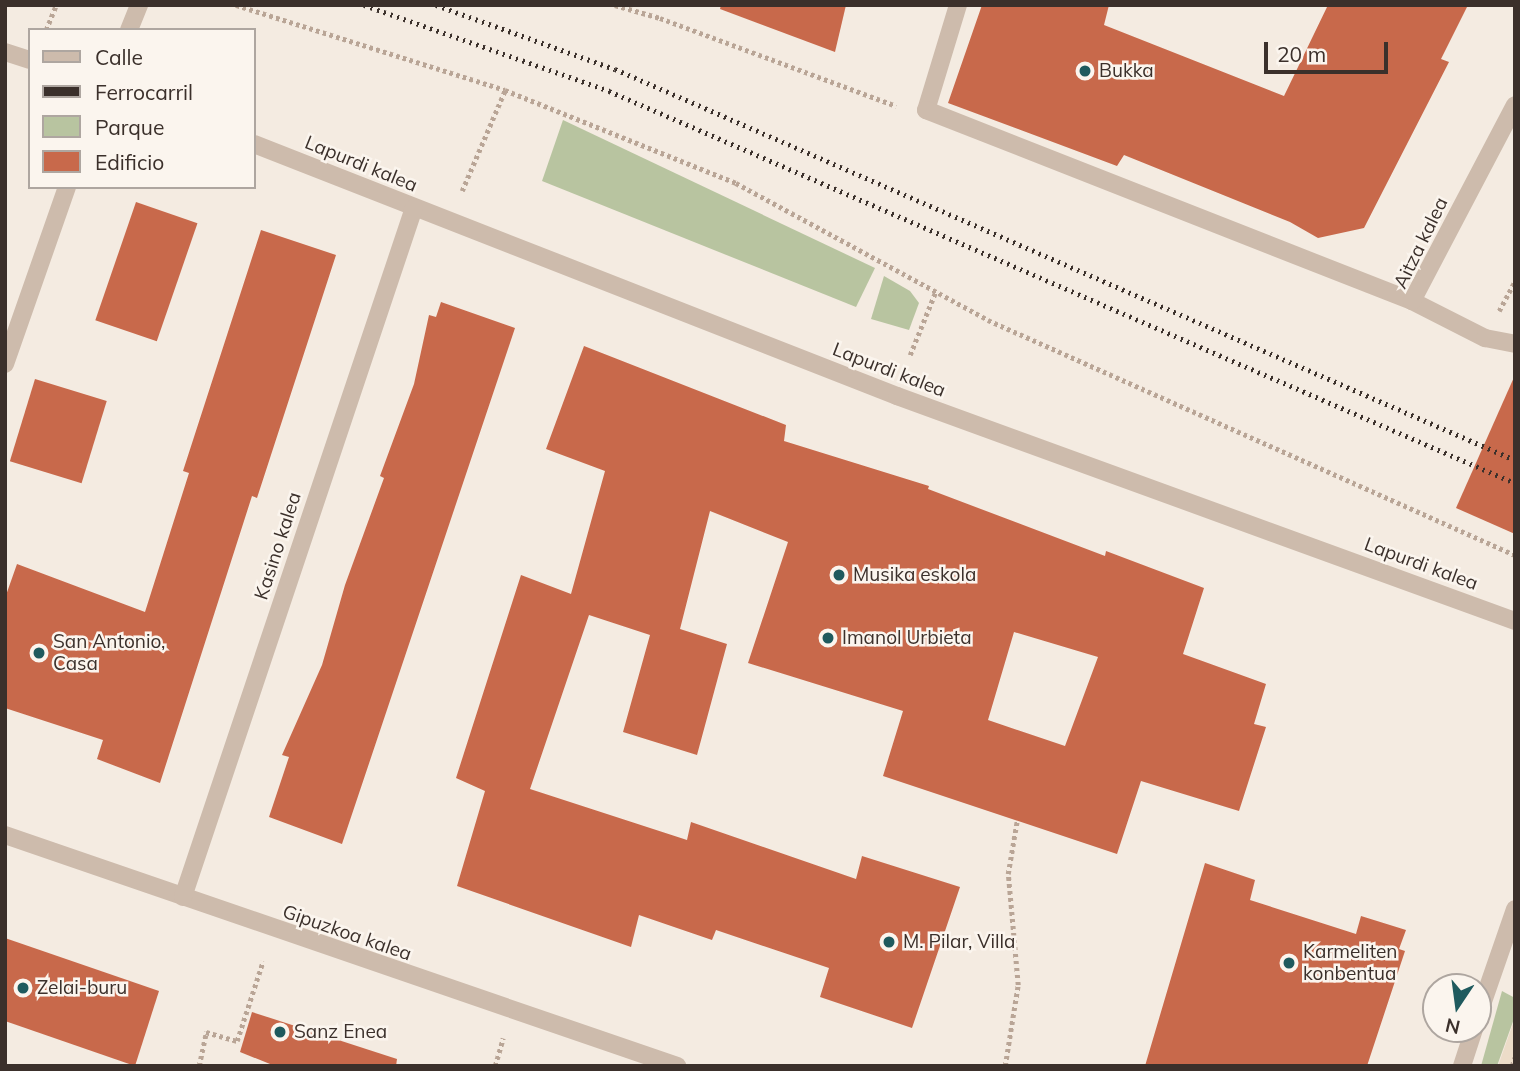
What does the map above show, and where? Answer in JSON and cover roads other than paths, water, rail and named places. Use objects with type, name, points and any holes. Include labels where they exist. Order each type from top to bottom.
[{"type":"street","points":[[130,28],[139,5]]},
{"type":"street","points":[[958,5],[926,110],[1412,301]]},
{"type":"street","points":[[5,52],[28,59]]},
{"type":"street","name":"Aitza kalea","points":[[1515,105],[1412,301],[1485,338],[1515,344]]},
{"type":"street","name":"Lapurdi kalea","points":[[256,145],[897,396],[1515,621]]},
{"type":"street","points":[[5,364],[66,189]]},
{"type":"street","name":"Kasino kalea","points":[[183,897],[414,208]]},
{"type":"street","name":"Gipuzkoa kalea","points":[[5,835],[677,1066]]},
{"type":"street","points":[[1492,982],[1508,944],[1515,909]]},
{"type":"street","points":[[1461,1066],[1469,1043]]},
{"type":"railway","points":[[364,5],[609,91],[1515,483]]},
{"type":"railway","points":[[436,5],[615,69],[1515,460]]},
{"type":"place","name":"Bukka","points":[[1085,71]]},
{"type":"place","name":"Musika eskola","points":[[839,575]]},
{"type":"place","name":"Imanol Urbieta","points":[[828,638]]},
{"type":"place","name":"San Antonio, Casa","points":[[39,653]]},
{"type":"place","name":"M. Pilar, Villa","points":[[889,942]]},
{"type":"place","name":"Karmeliten konbentua","points":[[1289,963]]},
{"type":"place","name":"Zelai-buru","points":[[23,988]]},
{"type":"place","name":"Sanz Enea","points":[[280,1032]]}]
